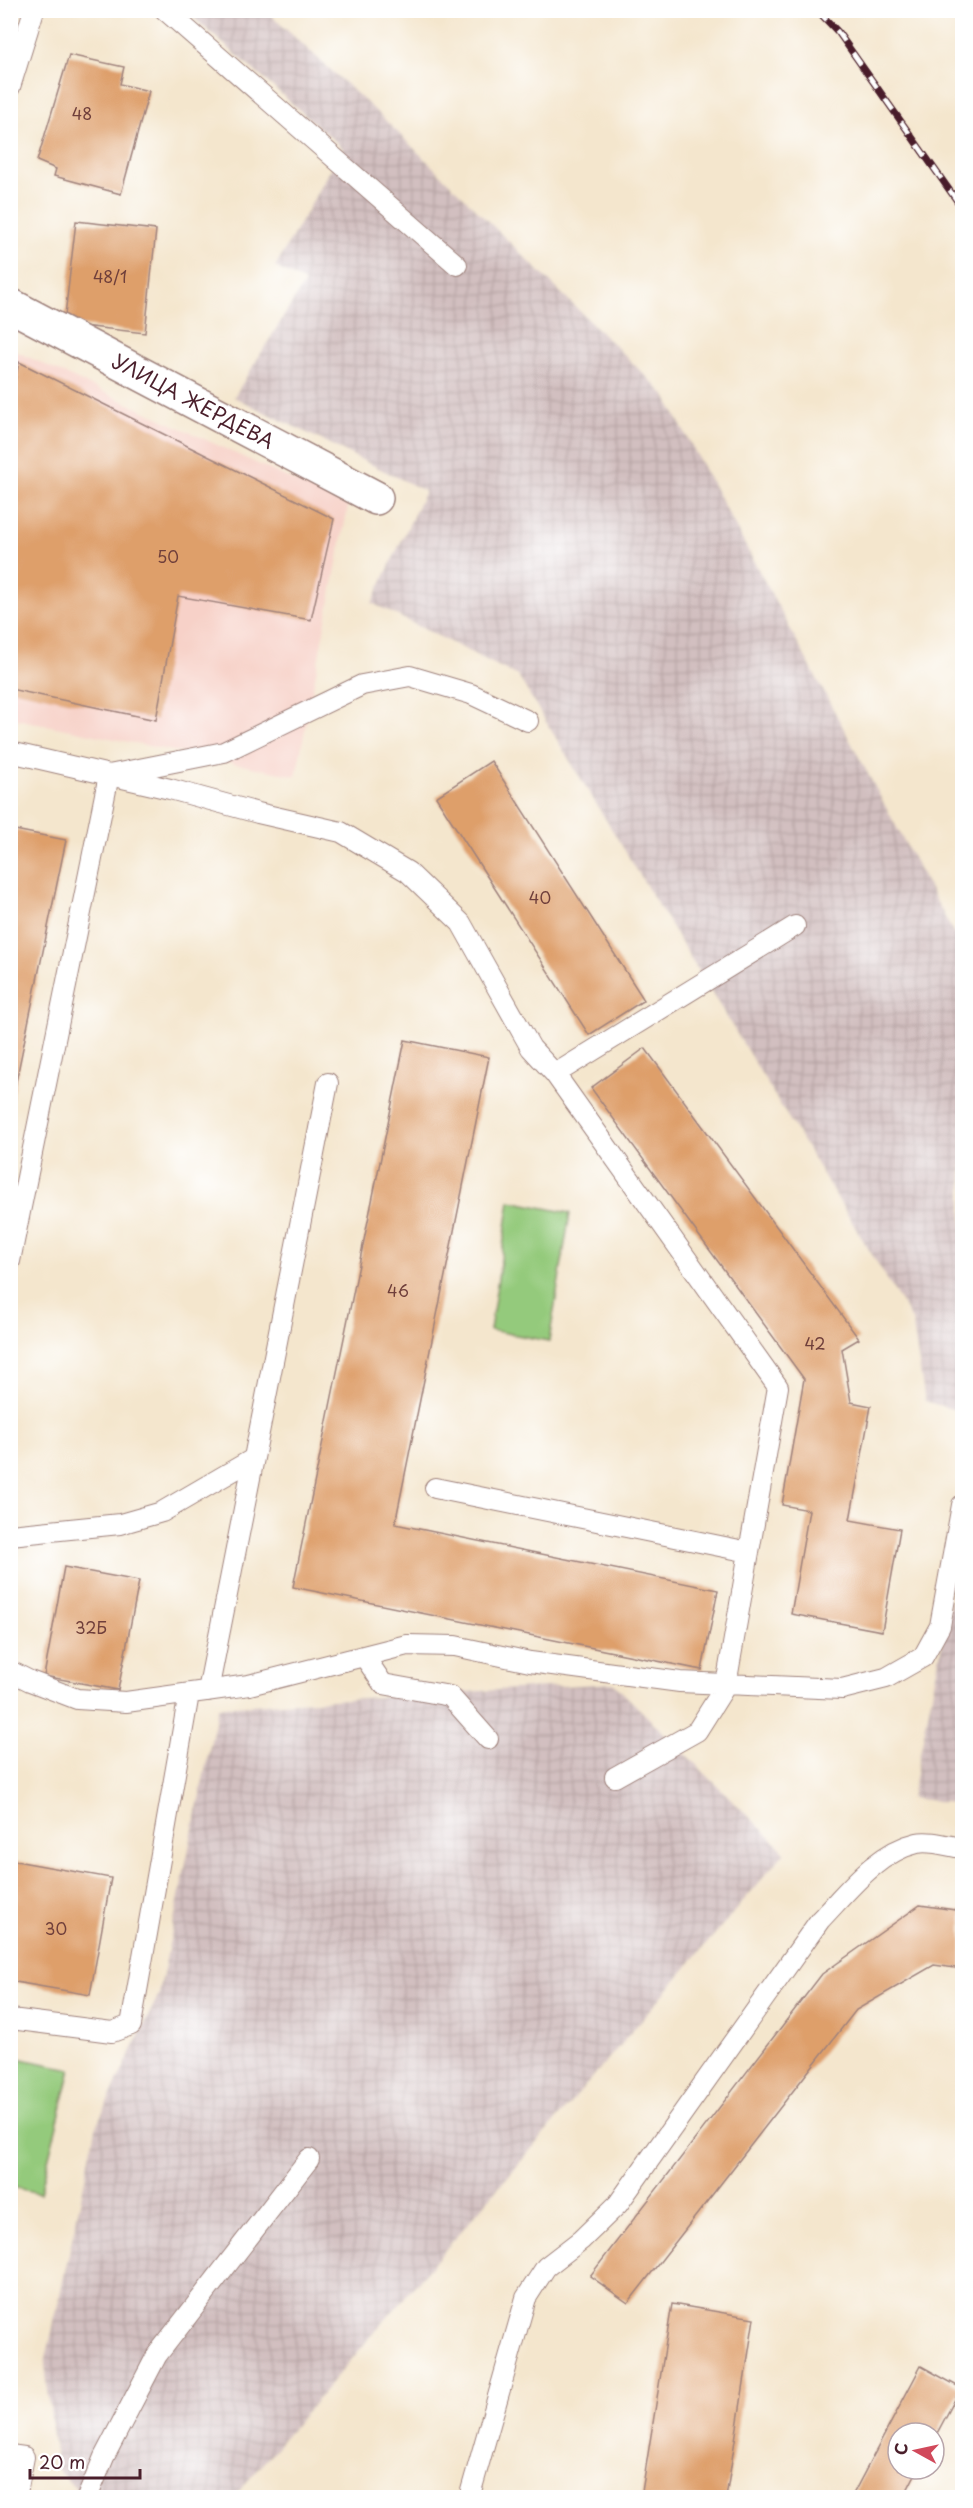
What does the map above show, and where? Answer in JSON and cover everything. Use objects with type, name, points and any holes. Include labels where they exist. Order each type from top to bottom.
[{"type":"street","name":"УЛИЦА ЖЕРДЕВА","points":[[10,305],[376,498]]},
{"type":"lane","points":[[10,87],[34,10]]},
{"type":"lane","points":[[165,10],[457,265]]},
{"type":"lane","points":[[109,775],[224,752],[362,685],[410,676],[471,694],[528,721]]},
{"type":"lane","points":[[10,752],[341,832],[408,872],[461,923],[531,1048],[555,1074],[778,1387],[726,1685],[697,1731],[615,1777]]},
{"type":"lane","points":[[10,1261],[109,775]]},
{"type":"lane","points":[[555,1074],[795,926]]},
{"type":"lane","points":[[10,2023],[11,2019],[112,2032],[131,2025],[198,1692],[253,1459],[328,1083]]},
{"type":"lane","points":[[10,1535],[120,1524],[162,1512],[253,1459]]},
{"type":"lane","points":[[435,1488],[749,1552]]},
{"type":"lane","points":[[10,1671],[77,1699],[126,1702],[249,1685],[407,1645],[455,1646],[530,1662],[680,1682],[842,1689],[886,1678],[923,1657],[940,1626],[963,1505]]},
{"type":"lane","points":[[364,1656],[383,1684],[450,1696],[488,1739]]},
{"type":"lane","points":[[469,2498],[526,2298],[546,2267],[582,2240],[618,2204],[820,1920],[854,1885],[887,1855],[918,1842],[963,1848]]},
{"type":"lane","points":[[87,2498],[104,2457],[157,2355],[309,2159]]},
{"type":"lane","points":[[10,2455],[24,2457],[15,2498]]},
{"type":"shaded area","points":[[186,11],[266,11],[380,115],[664,394],[962,949],[962,1412],[925,1401],[912,1320],[518,676],[372,603],[425,491],[234,397],[305,282],[275,267],[343,148]]},
{"type":"shaded area","points":[[11,349],[348,506],[296,776],[11,718]]},
{"type":"shaded area","points":[[962,1545],[962,1804],[911,1798]]},
{"type":"shaded area","points":[[613,1683],[785,1852],[234,2497],[84,2497],[57,2470],[45,2364],[97,2124],[159,1994],[218,1707]]},
{"type":"green space","points":[[510,1201],[570,1213],[549,1341],[490,1330]]},
{"type":"green space","points":[[17,2058],[71,2069],[40,2193],[11,2187],[11,2093]]},
{"type":"building","points":[[69,55],[124,67],[120,84],[149,91],[121,194],[54,176],[56,169],[37,161]]},
{"type":"building","points":[[76,221],[156,230],[145,333],[64,324]]},
{"type":"building","points":[[19,362],[334,519],[311,620],[178,596],[156,720],[10,689],[10,404]]},
{"type":"building","points":[[491,761],[644,1000],[589,1035],[436,797]]},
{"type":"building","points":[[10,829],[66,840],[12,1101],[10,1101]]},
{"type":"building","points":[[405,1040],[489,1057],[395,1524],[718,1590],[702,1670],[293,1587]]},
{"type":"building","points":[[645,1048],[859,1339],[842,1349],[851,1402],[871,1406],[850,1520],[900,1529],[882,1631],[791,1614],[809,1510],[782,1505],[804,1379],[591,1088]]},
{"type":"building","points":[[64,1567],[139,1581],[118,1690],[44,1676]]},
{"type":"building","points":[[10,1860],[111,1878],[90,1995],[10,1981]]},
{"type":"building","points":[[920,1905],[962,1911],[962,1969],[934,1965],[856,2010],[628,2303],[590,2276],[822,1974]]},
{"type":"building","points":[[672,2304],[754,2318],[726,2498],[641,2498]]},
{"type":"building","points":[[921,2366],[961,2388],[944,2421],[892,2421]]},
{"type":"building","points":[[886,2432],[886,2481],[912,2481],[903,2498],[851,2498]]},
{"type":"railway","points":[[817,10],[838,32],[962,208]]}]
